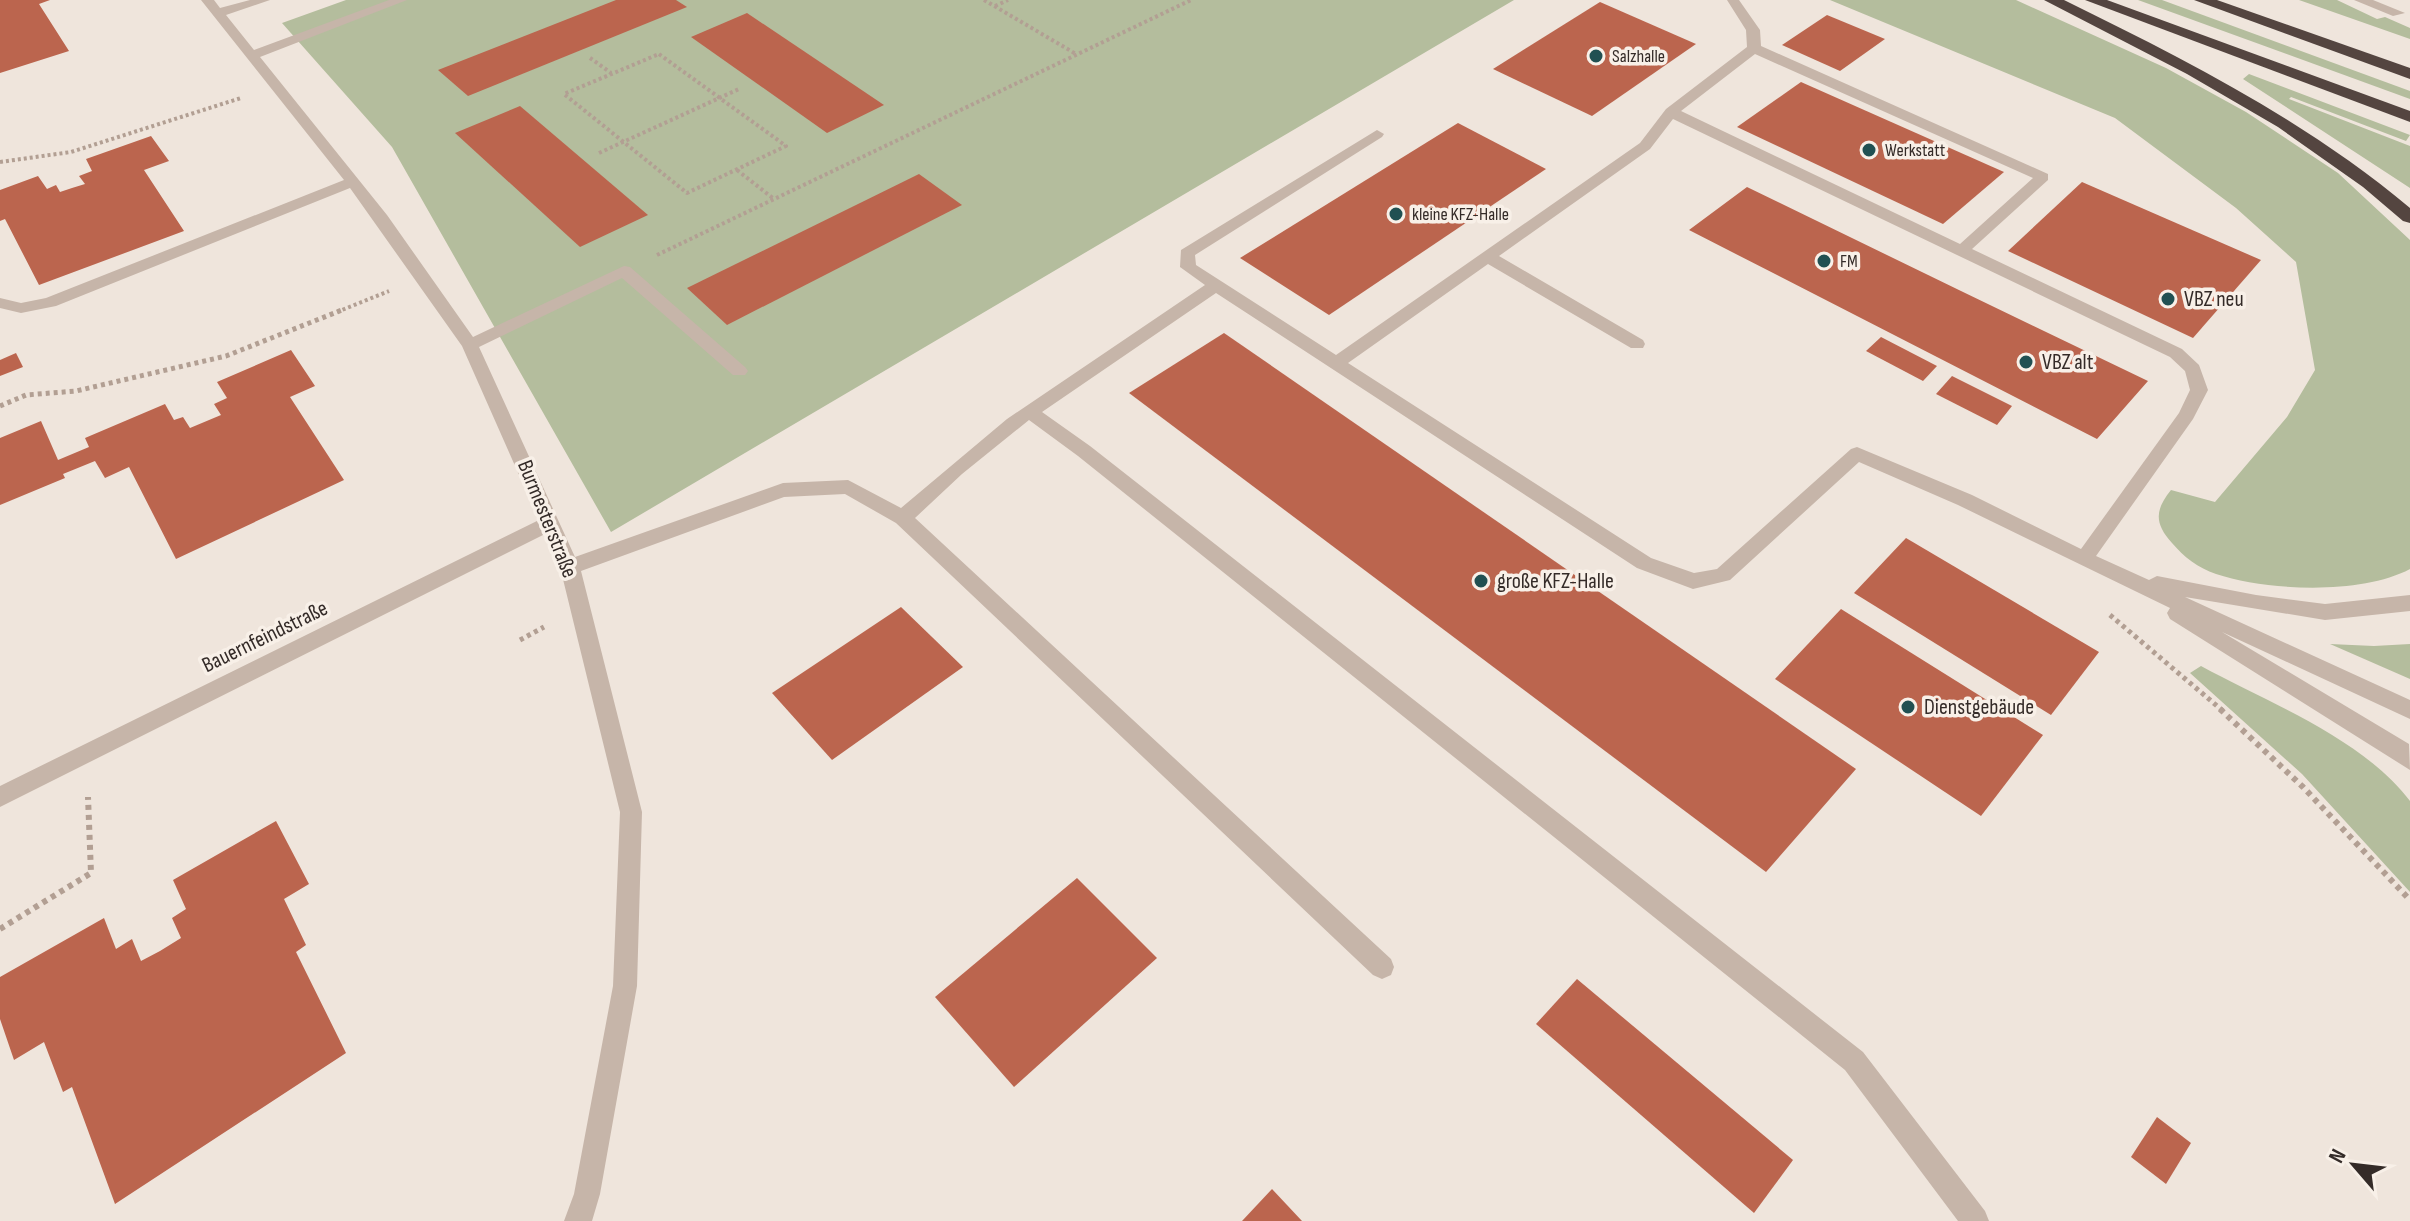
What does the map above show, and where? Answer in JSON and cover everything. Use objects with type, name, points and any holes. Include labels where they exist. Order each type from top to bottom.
[{"type":"highway","points":[[2052,0],[2201,73],[2281,120],[2376,186],[2410,217]]},
{"type":"highway","points":[[2093,0],[2410,117]]},
{"type":"highway","points":[[2202,0],[2410,74]]},
{"type":"street","points":[[212,6],[264,0]]},
{"type":"street","points":[[252,55],[401,0]]},
{"type":"street","points":[[1733,0],[1753,30],[1754,48]]},
{"type":"street","points":[[2360,0],[2404,16]]},
{"type":"street","points":[[2379,0],[2404,16]]},
{"type":"street","name":"Burmesterstraße","points":[[212,6],[353,182],[470,345],[570,567],[631,812],[625,986],[587,1194],[578,1221]]},
{"type":"street","points":[[1336,363],[1645,146],[1671,112],[1754,48]]},
{"type":"street","points":[[1754,48],[2043,177],[1961,251]]},
{"type":"street","points":[[1671,112],[2176,353],[2193,369],[2199,390],[2187,415],[2084,559]]},
{"type":"street","points":[[1377,134],[1187,253],[1188,267],[1644,563],[1693,581],[1723,575],[1857,454],[1965,500],[2084,559],[2410,710]]},
{"type":"street","points":[[0,303],[21,308],[50,302],[353,182]]},
{"type":"street","points":[[1488,257],[1637,344]]},
{"type":"street","points":[[470,345],[624,271],[739,371]]},
{"type":"street","points":[[903,518],[956,469],[1030,412],[1216,285]]},
{"type":"street","points":[[1030,412],[1084,451],[1854,1061],[1975,1221]]},
{"type":"street","points":[[570,567],[783,490],[848,487],[903,518],[1382,967]]},
{"type":"street","name":"Bauernfeindstraße","points":[[0,797],[552,522]]},
{"type":"street","points":[[2124,577],[2256,603],[2325,612],[2410,603]]},
{"type":"street","points":[[2124,577],[2252,662],[2401,751],[2410,761]]},
{"type":"path","points":[[984,0],[1077,55]]},
{"type":"path","points":[[994,6],[1008,0]]},
{"type":"path","points":[[624,271],[1191,0]]},
{"type":"path","points":[[659,54],[719,97],[786,146],[687,193],[564,94],[659,54]]},
{"type":"path","points":[[590,58],[612,74]]},
{"type":"path","points":[[0,162],[96,146],[276,86]]},
{"type":"path","points":[[599,153],[739,89]]},
{"type":"path","points":[[737,170],[774,199]]},
{"type":"path","points":[[0,406],[26,395],[76,391],[226,356],[423,277]]},
{"type":"path","points":[[2107,612],[2221,705],[2328,809],[2410,900]]},
{"type":"path","points":[[0,929],[91,873],[87,752]]},
{"type":"green space","points":[[346,0],[1514,0],[611,532],[392,147],[282,23]]},
{"type":"green space","points":[[1830,0],[2016,0],[2166,68],[2246,112],[2338,173],[2410,240],[2410,569],[2366,583],[2287,587],[2216,574],[2181,553],[2166,536],[2160,523],[2162,504],[2171,490],[2215,502],[2287,417],[2315,370],[2296,262],[2236,208],[2115,118]]},
{"type":"green space","points":[[2138,0],[2162,0],[2410,91],[2410,99]]},
{"type":"green space","points":[[2299,0],[2337,0],[2377,19],[2385,17],[2410,28],[2410,39]]},
{"type":"green space","points":[[2249,74],[2410,135],[2406,141],[2291,97],[2289,99],[2410,146],[2410,188],[2243,79]]},
{"type":"green space","points":[[2330,644],[2410,644],[2410,679]]},
{"type":"green space","points":[[2201,666],[2341,740],[2390,779],[2410,801],[2410,892],[2302,774],[2190,673]]},
{"type":"building","points":[[0,0],[50,0],[39,4],[69,51],[0,73]]},
{"type":"building","points":[[616,0],[676,0],[687,7],[468,96],[438,70]]},
{"type":"building","name":"Salzhalle","points":[[1600,2],[1696,44],[1592,116],[1493,69]]},
{"type":"building","points":[[747,13],[884,105],[827,133],[691,37]]},
{"type":"building","points":[[1827,15],[1885,39],[1840,71],[1782,45]]},
{"type":"building","name":"Werkstatt","points":[[1801,82],[2004,172],[1943,224],[1737,127]]},
{"type":"building","points":[[520,106],[648,215],[580,247],[455,133]]},
{"type":"building","name":"kleine KFZ-Halle","points":[[1458,123],[1546,169],[1329,315],[1240,258]]},
{"type":"building","points":[[151,136],[169,161],[144,170],[184,231],[39,285],[5,219],[0,221],[0,190],[38,176],[47,189],[56,185],[60,192],[85,184],[79,176],[92,171],[86,159]]},
{"type":"building","points":[[919,174],[962,205],[727,325],[687,288]]},
{"type":"building","name":"VBZ neu","points":[[2082,182],[2261,260],[2193,338],[2008,251]]},
{"type":"building","points":[[1747,187],[2148,381],[2097,439],[1689,230]]},
{"type":"building","name":"große KFZ-Halle","points":[[1224,333],[1856,769],[1766,872],[1129,393]]},
{"type":"building","points":[[1881,337],[1937,366],[1923,381],[1866,351]]},
{"type":"building","points":[[291,350],[315,386],[290,397],[344,480],[176,559],[129,467],[105,478],[95,461],[63,474],[65,478],[0,505],[0,438],[41,421],[58,460],[89,447],[85,438],[165,404],[174,420],[183,417],[190,428],[221,415],[214,404],[227,398],[217,382]]},
{"type":"building","points":[[16,353],[23,367],[0,376],[0,360]]},
{"type":"building","points":[[1952,376],[2012,406],[1997,425],[1936,394]]},
{"type":"building","name":"Dienstgebäude","points":[[1906,538],[2099,652],[2051,715],[1854,593]]},
{"type":"building","points":[[901,607],[963,667],[832,760],[772,693]]},
{"type":"building","name":"Dienstgebäude","points":[[1841,609],[2043,735],[1981,816],[1775,679]]},
{"type":"building","points":[[276,821],[309,884],[284,899],[306,945],[296,952],[346,1053],[115,1204],[72,1087],[63,1092],[44,1042],[14,1060],[0,1019],[0,977],[104,918],[116,949],[132,939],[141,961],[160,951],[181,938],[172,918],[186,909],[173,880]]},
{"type":"building","points":[[1077,878],[1157,958],[1014,1087],[935,997]]},
{"type":"building","points":[[1577,979],[1793,1160],[1754,1213],[1536,1024]]},
{"type":"building","points":[[2157,1117],[2191,1143],[2166,1184],[2131,1157]]},
{"type":"building","points":[[1272,1189],[1302,1221],[1242,1221]]},
{"type":"place","name":"Salzhalle","points":[[1596,56]]},
{"type":"place","name":"Werkstatt","points":[[1869,150]]},
{"type":"place","name":"kleine KFZ-Halle","points":[[1396,214]]},
{"type":"place","name":"FM","points":[[1824,261]]},
{"type":"place","name":"VBZ neu","points":[[2168,299]]},
{"type":"place","name":"VBZ alt","points":[[2026,362]]},
{"type":"place","name":"große KFZ-Halle","points":[[1481,581]]},
{"type":"place","name":"Dienstgebäude","points":[[1908,707]]}]
